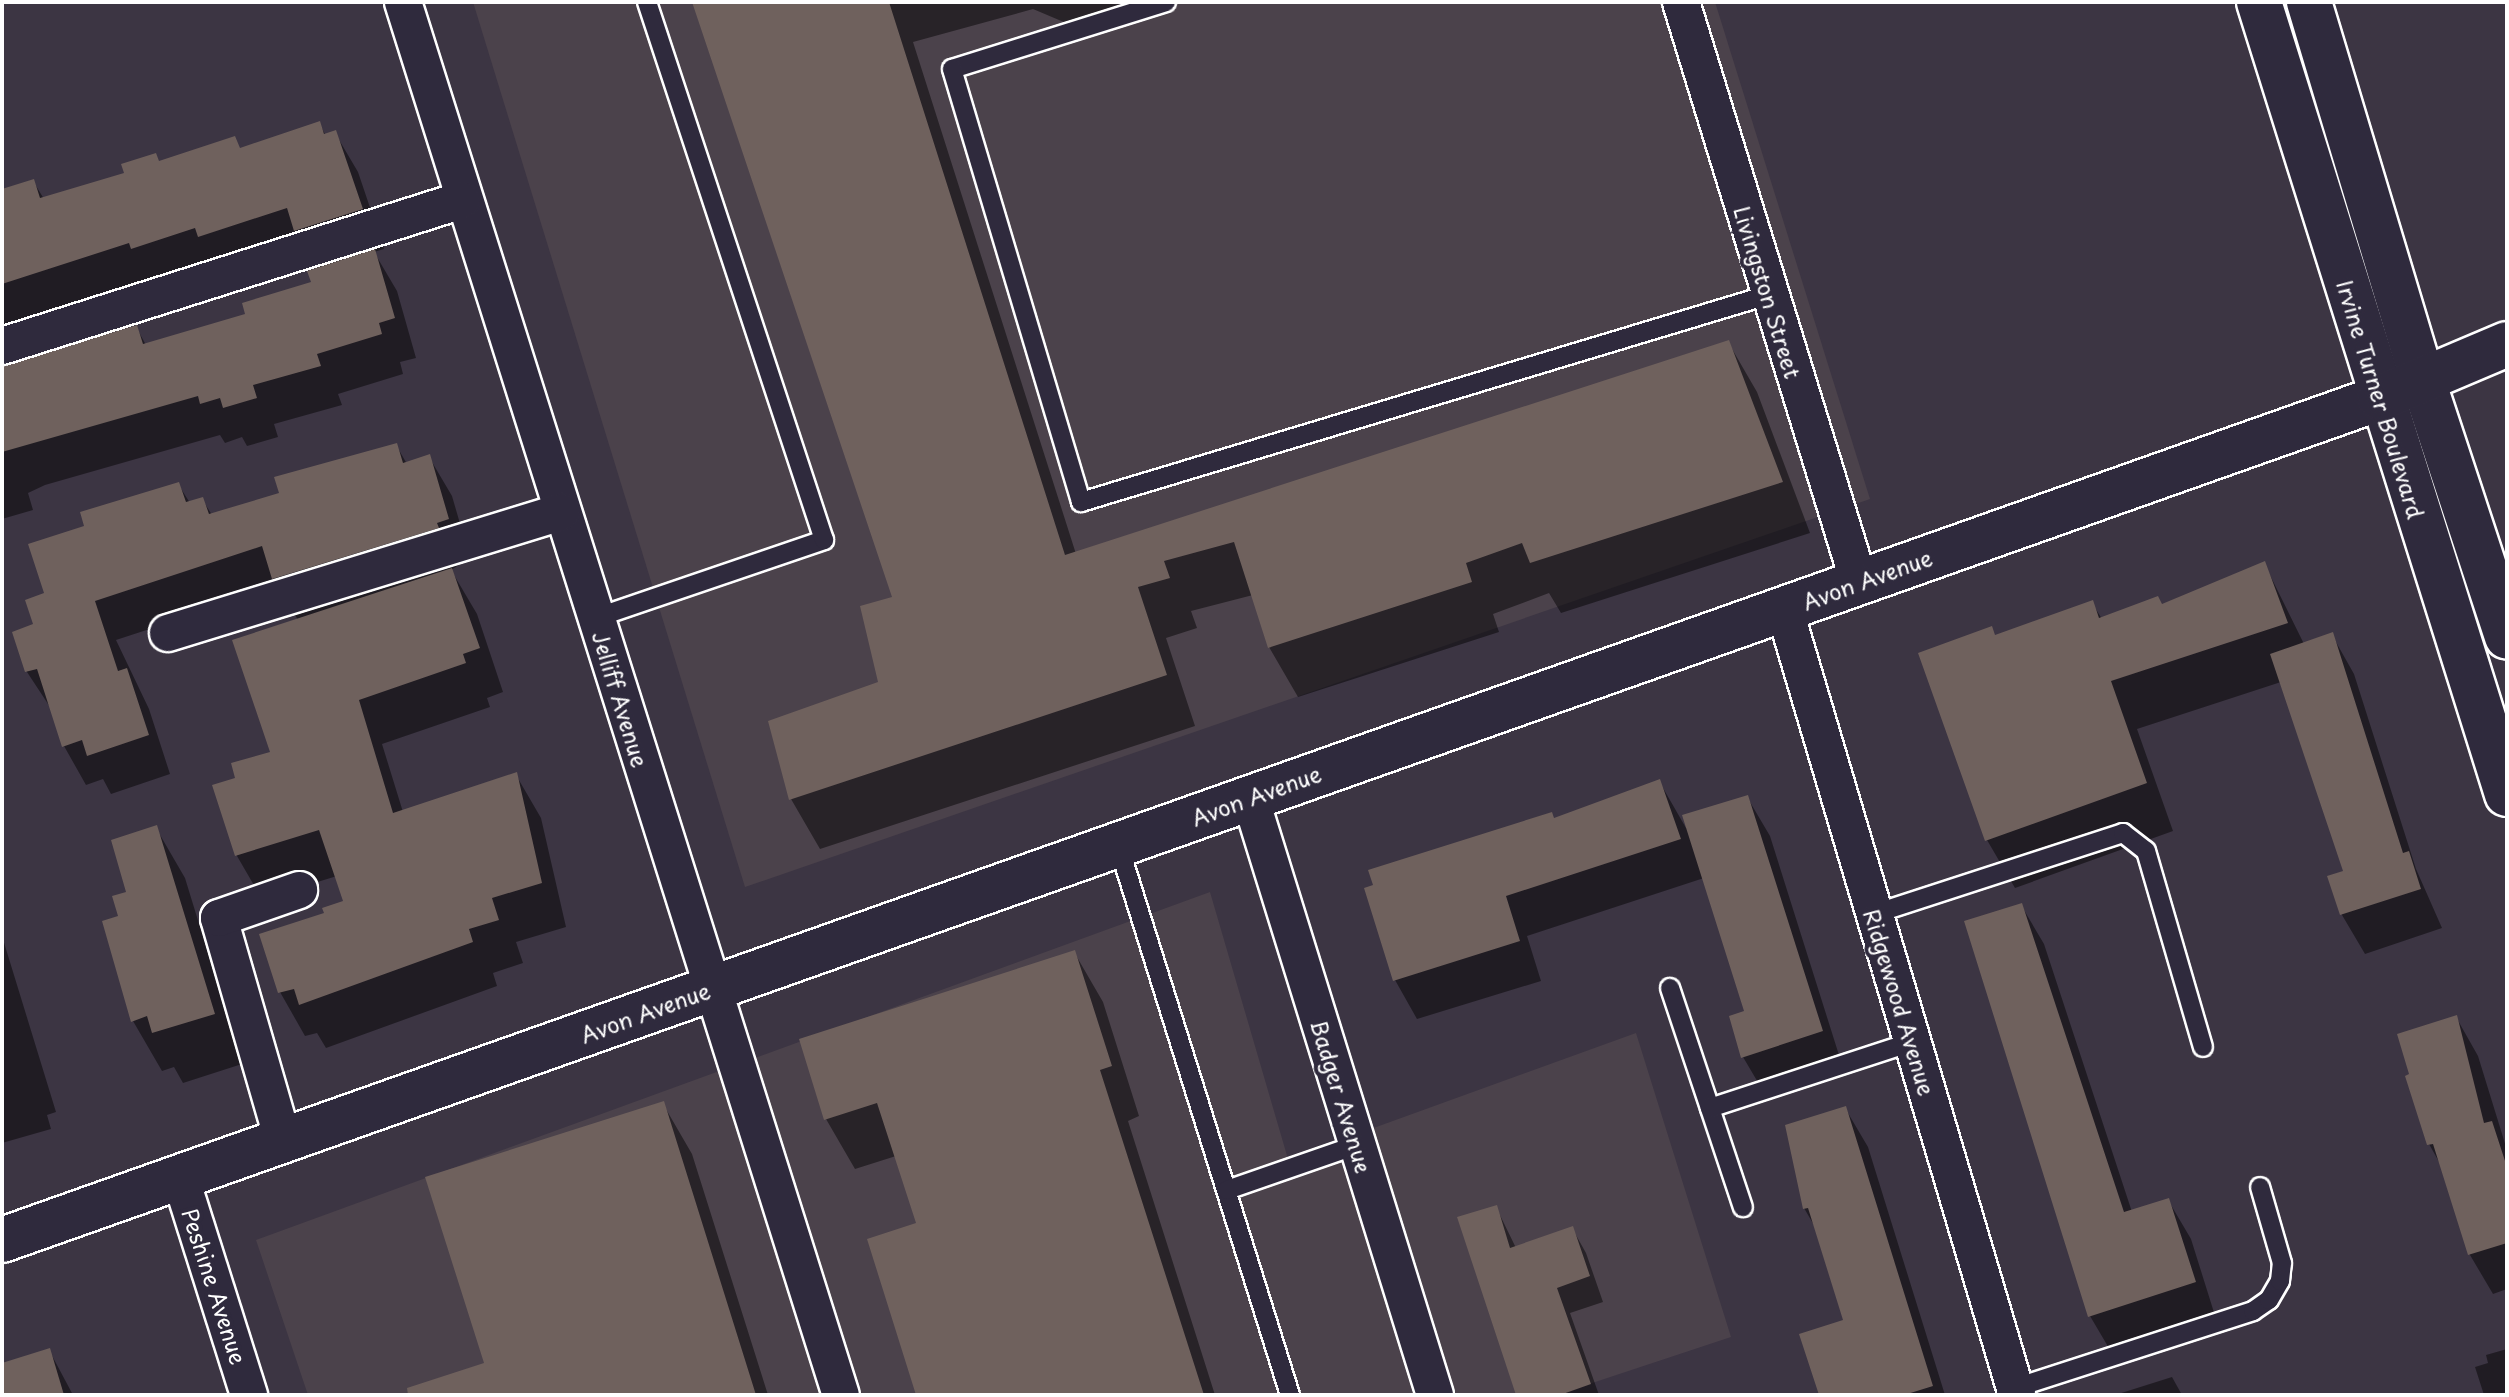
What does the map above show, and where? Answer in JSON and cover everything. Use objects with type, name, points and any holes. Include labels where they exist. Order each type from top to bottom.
[{"type":"street","name":"Jelliff Avenue","points":[[403,2],[461,200],[841,1395]]},
{"type":"street","name":"Livingston Street","points":[[1681,2],[1768,295],[1859,582]]},
{"type":"street","name":"Irvine Turner Boulevard","points":[[2259,2],[2380,398],[2507,794]]},
{"type":"street","name":"Irvine Turner Boulevard","points":[[2309,2],[2423,381],[2507,637]]},
{"type":"street","points":[[2,346],[461,200]]},
{"type":"street","name":"Avon Avenue","points":[[2,1240],[2380,398],[2507,344]]},
{"type":"street","points":[[168,633],[562,512]]},
{"type":"street","name":"Ridgewood Avenue","points":[[1784,608],[2016,1391]]},
{"type":"street","name":"Badger Avenue","points":[[1250,797],[1435,1395]]},
{"type":"street","points":[[283,1140],[219,918],[299,890]]},
{"type":"street","name":"Peshine Avenue","points":[[180,1176],[249,1395]]},
{"type":"lane","points":[[595,618],[824,540],[647,2]]},
{"type":"lane","points":[[1166,2],[952,69],[1081,502],[1768,295]]},
{"type":"lane","points":[[1874,914],[2123,833],[2146,851],[2203,1047]]},
{"type":"lane","points":[[1118,844],[1290,1395]]},
{"type":"lane","points":[[1670,988],[1743,1207]]},
{"type":"lane","points":[[1710,1108],[1912,1042]]},
{"type":"lane","points":[[1227,1190],[1357,1145]]},
{"type":"lane","points":[[2016,1391],[2253,1311],[2269,1300],[2282,1263],[2260,1187]]},
{"type":"shaded area","points":[[473,2],[1715,2],[1870,499],[745,887]]},
{"type":"shaded area","points":[[1210,892],[1288,1159],[1636,1033],[1731,1337],[1556,1395],[308,1395],[256,1240]]},
{"type":"building","points":[[692,2],[889,2],[1065,555],[1729,340],[1783,482],[1530,563],[1522,543],[1466,563],[1472,582],[1268,648],[1234,542],[1164,561],[1170,578],[1138,587],[1167,675],[789,800],[768,721],[878,682],[860,606],[892,597]]},
{"type":"building","points":[[320,121],[324,134],[336,130],[363,209],[294,231],[287,208],[198,237],[195,228],[131,249],[129,243],[2,284],[2,189],[34,179],[40,198],[124,173],[121,164],[156,153],[159,161],[235,136],[240,148]]},
{"type":"building","points":[[375,249],[395,318],[379,323],[382,334],[317,354],[321,366],[253,385],[257,398],[223,408],[220,398],[200,404],[198,396],[2,452],[2,366],[137,325],[143,344],[245,314],[242,303],[311,282],[307,271]]},
{"type":"building","points":[[397,443],[403,463],[430,454],[449,519],[437,523],[439,528],[272,579],[262,546],[95,601],[118,671],[127,668],[149,735],[87,756],[82,740],[62,747],[37,669],[25,672],[12,632],[33,624],[25,600],[44,593],[28,544],[84,526],[80,512],[179,482],[186,502],[203,497],[209,514],[279,493],[274,477]]},
{"type":"building","points":[[2265,561],[2288,623],[2111,681],[2147,783],[1985,841],[1918,653],[1992,626],[1995,635],[2093,600],[2099,618],[2158,596],[2162,604]]},
{"type":"building","points":[[452,568],[480,648],[463,654],[466,663],[359,700],[393,813],[517,772],[542,883],[492,898],[499,920],[469,929],[473,942],[299,1005],[294,989],[278,993],[259,934],[324,913],[322,908],[343,901],[319,830],[235,856],[212,785],[235,778],[231,763],[270,752],[232,640]]},
{"type":"building","points":[[2333,632],[2403,853],[2409,851],[2421,889],[2340,915],[2327,876],[2343,871],[2270,654]]},
{"type":"building","points":[[1660,779],[1681,839],[1506,896],[1520,941],[1393,981],[1364,888],[1373,885],[1368,870],[1552,812],[1554,818]]},
{"type":"building","points":[[1748,795],[1823,1031],[1741,1058],[1729,1016],[1744,1011],[1682,815]]},
{"type":"building","points":[[157,825],[215,1014],[152,1033],[147,1016],[131,1022],[102,921],[118,916],[112,896],[126,892],[111,840]]},
{"type":"building","points":[[2022,903],[2124,1212],[2169,1198],[2196,1282],[2088,1317],[1964,921]]},
{"type":"building","points":[[1075,950],[1112,1066],[1100,1070],[1204,1395],[916,1395],[867,1239],[916,1223],[877,1103],[824,1120],[799,1039]]},
{"type":"building","points":[[2457,1015],[2484,1123],[2492,1121],[2507,1167],[2507,1243],[2468,1255],[2433,1144],[2427,1145],[2405,1076],[2409,1074],[2397,1034]]},
{"type":"building","points":[[664,1101],[756,1395],[408,1395],[407,1388],[484,1363],[425,1177]]},
{"type":"building","points":[[1846,1106],[1933,1386],[1904,1395],[1819,1395],[1799,1334],[1843,1320],[1808,1208],[1803,1209],[1785,1125]]},
{"type":"building","points":[[1497,1205],[1510,1248],[1573,1226],[1590,1276],[1557,1288],[1591,1384],[1560,1395],[1516,1395],[1457,1217]]},
{"type":"building","points":[[50,1348],[64,1395],[2,1395],[2,1363]]}]
